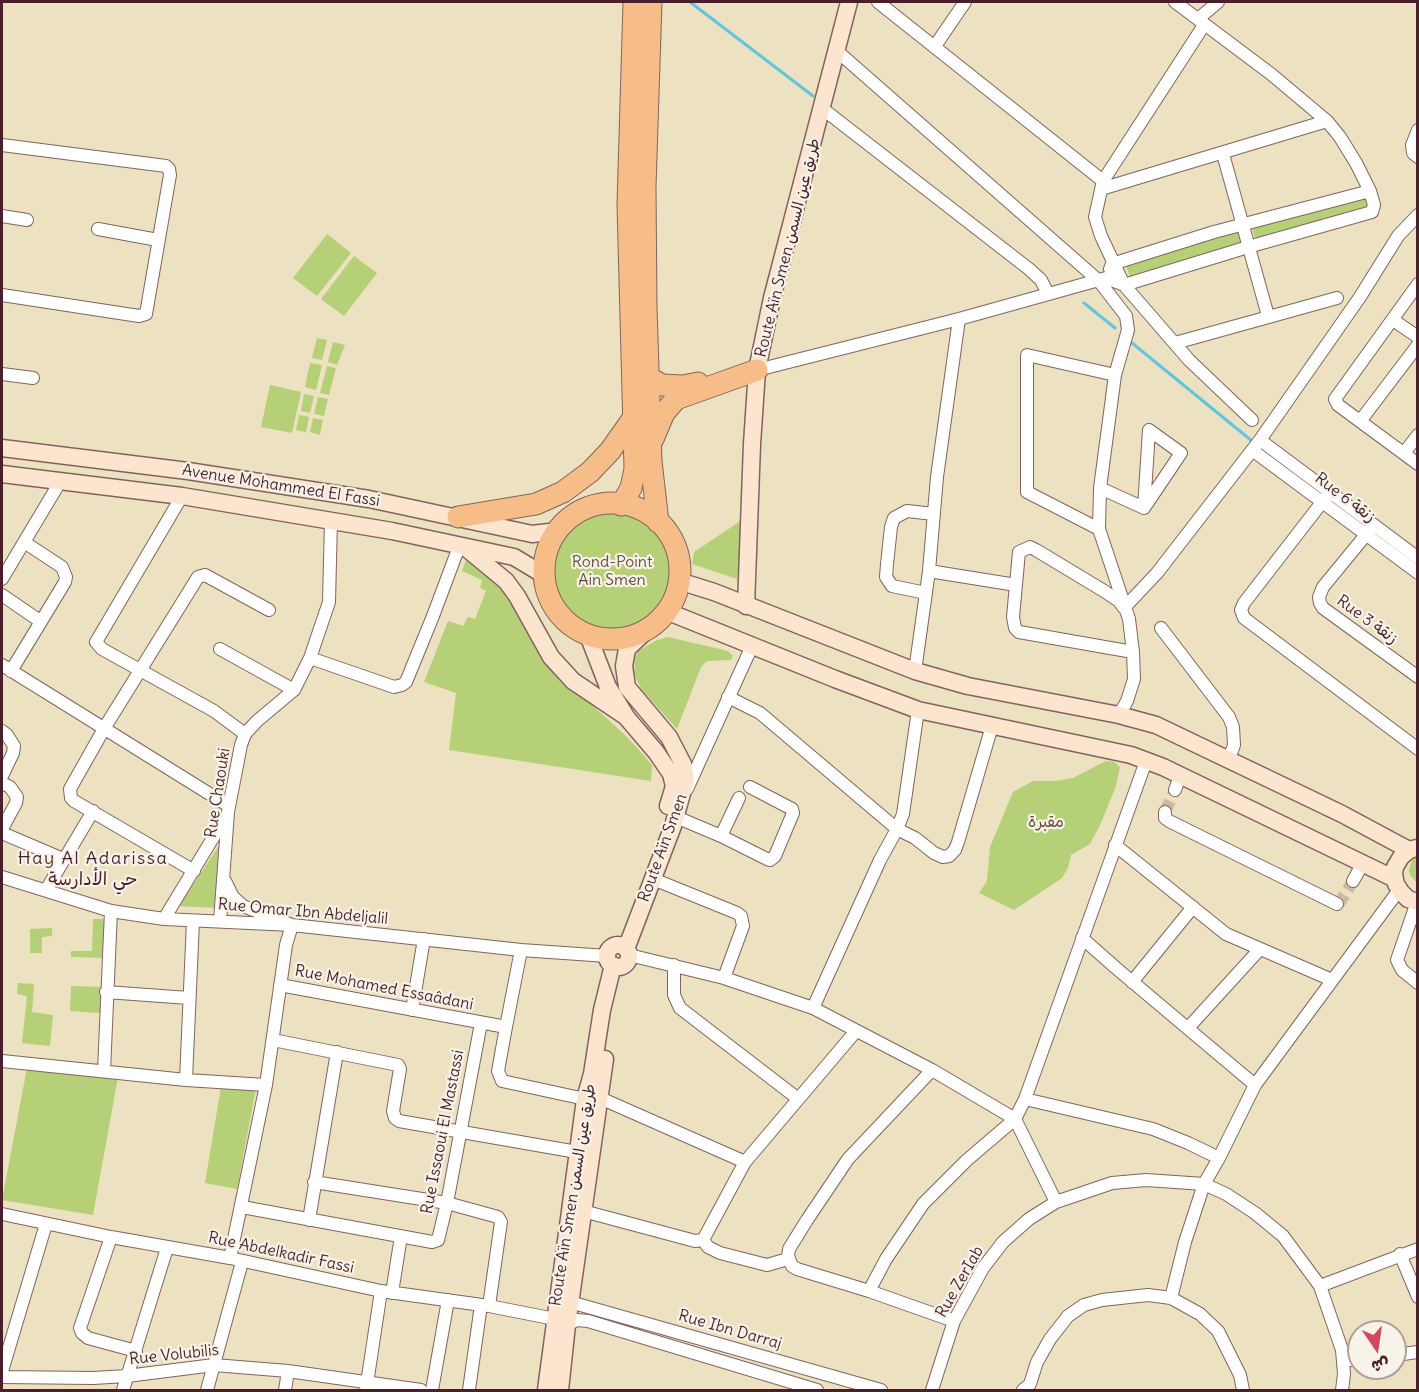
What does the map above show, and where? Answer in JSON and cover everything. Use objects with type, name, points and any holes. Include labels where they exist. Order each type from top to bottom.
[{"type":"highway","points":[[621,505],[631,488],[633,478],[634,417],[628,214],[634,2]]},
{"type":"highway","points":[[651,2],[645,187],[650,445],[658,522]]},
{"type":"highway","points":[[648,377],[662,385],[683,386],[758,370]]},
{"type":"highway","points":[[650,445],[664,412],[676,399],[758,370]]},
{"type":"highway","points":[[458,517],[536,504],[563,492],[590,472],[610,451],[634,417]]},
{"type":"highway","points":[[604,504],[621,505],[642,511],[658,522],[676,549],[679,581],[666,611],[648,629],[633,636],[617,639],[601,638],[588,635],[572,626],[557,612],[547,593],[544,575],[547,550],[558,531],[571,517],[586,509],[604,504]]},
{"type":"main road","name":"Route Aïn Smen طريق عين السمن","points":[[746,606],[753,425],[758,370],[772,298],[849,2]]},
{"type":"main road","name":"Avenue Mohammed El Fassi","points":[[2,448],[264,482],[369,499],[532,534],[558,531]]},
{"type":"main road","name":"Avenue Mohammed El Fassi","points":[[2,474],[182,496],[332,520],[460,544],[514,557],[544,575]]},
{"type":"main road","points":[[460,544],[506,581],[517,596],[551,657],[573,681],[627,718]]},
{"type":"main road","points":[[679,581],[714,592],[915,671],[968,686],[1119,715],[1156,725],[1413,849],[1398,862],[1395,870],[1397,884]]},
{"type":"main road","points":[[666,611],[918,710],[1146,761],[1177,783],[1363,863],[1397,884],[1416,909]]},
{"type":"main road","name":"Route Aïn Smen","points":[[619,956],[653,879],[686,779],[683,764],[669,737],[627,687],[624,674],[624,658],[627,648],[648,629]]},
{"type":"main road","name":"Route Aïn Smen","points":[[588,635],[608,687],[627,718],[666,766],[674,786],[619,956]]},
{"type":"main road","name":"Route Aïn Smen طريق عين السمن","points":[[546,1390],[561,1322],[570,1302],[584,1211],[592,1074],[602,1011],[619,956]]},
{"type":"main road","name":"Route Aïn Smen طريق عين السمن","points":[[560,1390],[561,1322],[577,1152],[592,1099]]},
{"type":"street","points":[[878,2],[935,46],[1102,185]]},
{"type":"street","points":[[935,46],[965,2]]},
{"type":"street","points":[[758,370],[1103,280],[1124,285],[1370,213],[1374,208],[1370,191],[1340,137],[1327,121],[1271,74],[1175,2]]},
{"type":"street","points":[[1218,2],[1201,22],[1102,185],[1095,217],[1112,264],[1124,285],[1189,360],[1252,420]]},
{"type":"street","points":[[837,51],[1103,280],[1124,311],[1128,321],[1127,334],[1114,375],[1100,488],[1099,529],[1129,619],[1133,652],[1134,680],[1127,702],[1119,715]]},
{"type":"street","points":[[823,109],[1035,273],[1048,294]]},
{"type":"street","points":[[1102,185],[1223,154],[1327,121]]},
{"type":"street","points":[[1418,130],[1412,145],[1413,153],[1418,157]]},
{"type":"street","points":[[2,145],[165,166],[169,169],[170,175],[148,311],[142,316],[2,295]]},
{"type":"street","points":[[1223,154],[1268,316]]},
{"type":"street","points":[[1103,280],[1112,264],[1241,224],[1370,191]]},
{"type":"street","points":[[1124,608],[1157,573],[1256,445],[1360,297],[1398,236],[1418,215]]},
{"type":"street","points":[[2,216],[27,220]]},
{"type":"street","points":[[98,229],[158,240]]},
{"type":"street","points":[[1418,284],[1335,399],[1338,405],[1418,464]]},
{"type":"street","points":[[1175,343],[1337,298]]},
{"type":"street","points":[[915,671],[929,571],[937,477],[960,319]]},
{"type":"street","points":[[1393,320],[1418,337]]},
{"type":"street","points":[[1361,420],[1418,345]]},
{"type":"street","points":[[1099,529],[1027,492],[1027,355],[1114,375]]},
{"type":"street","points":[[2,374],[33,378]]},
{"type":"street","points":[[1149,430],[1181,453],[1144,508],[1145,497],[1149,430]]},
{"type":"street","points":[[1404,453],[1418,435]]},
{"type":"street","name":"Rue 6 زنقة","points":[[1256,445],[1370,529],[1418,573]]},
{"type":"street","points":[[2,579],[60,482]]},
{"type":"street","points":[[1100,488],[1144,508]]},
{"type":"street","points":[[182,496],[97,638],[98,645],[214,711],[245,734]]},
{"type":"street","points":[[1327,496],[1244,603],[1241,610],[1244,618],[1418,749]]},
{"type":"street","points":[[926,593],[898,589],[888,583],[886,577],[888,554],[894,518],[907,511],[934,514]]},
{"type":"street","name":"Rue Chaouki","points":[[220,921],[229,809],[241,745],[245,734],[267,711],[294,690],[310,658],[329,602],[332,520]]},
{"type":"street","name":"Rue 6 زنقة","points":[[1370,529],[1418,558]]},
{"type":"street","name":"Rue 3 زنقة","points":[[1370,529],[1318,597],[1323,608],[1418,677]]},
{"type":"street","points":[[24,542],[62,567],[66,577],[40,621],[6,668],[105,727],[229,809],[164,919]]},
{"type":"street","points":[[310,658],[394,687],[406,682],[460,544]]},
{"type":"street","points":[[1124,608],[1119,601],[1104,591],[1030,547],[1019,552],[1013,617],[1015,628],[1019,632],[1133,652]]},
{"type":"street","points":[[929,571],[1016,585]]},
{"type":"street","points":[[194,871],[71,798],[69,789],[196,580],[205,575],[269,610]]},
{"type":"street","points":[[2,595],[40,621]]},
{"type":"street","points":[[1161,628],[1228,717],[1233,727],[1234,745],[1229,759]]},
{"type":"street","points":[[750,787],[792,809],[793,813],[775,856],[770,860],[677,812],[752,646]]},
{"type":"street","points":[[220,649],[294,690]]},
{"type":"street","points":[[728,697],[748,705],[778,727],[897,829],[915,838],[938,856],[949,856],[955,850],[992,726]]},
{"type":"street","points":[[813,1008],[903,814],[918,710]]},
{"type":"street","points":[[2,731],[14,746],[2,776]]},
{"type":"street","points":[[869,1291],[886,1259],[923,1204],[959,1167],[1015,1119],[1025,1099],[1146,761]]},
{"type":"street","points":[[2,783],[10,787],[17,797],[2,831],[63,859]]},
{"type":"street","points":[[721,836],[739,798]]},
{"type":"street","points":[[46,890],[88,808]]},
{"type":"street","points":[[1166,812],[1165,818],[1169,821],[1337,904]]},
{"type":"street","points":[[1115,845],[1226,934],[1332,980]]},
{"type":"street","points":[[1353,881],[1363,863]]},
{"type":"street","name":"Rue Omar Ibn Abdeljalil","points":[[2,877],[111,911],[164,919],[291,925],[521,950],[619,956],[674,965],[724,978],[813,1008],[932,1070],[1015,1119]]},
{"type":"street","points":[[653,879],[741,916],[743,926],[724,978]]},
{"type":"street","points":[[207,1390],[236,1260],[242,1207],[266,1085],[291,925],[243,906],[233,897],[224,880]]},
{"type":"street","points":[[1171,1298],[1185,1242],[1204,1184],[1255,1085],[1332,980],[1397,884]]},
{"type":"street","points":[[1132,982],[1193,907]]},
{"type":"street","points":[[1416,909],[1397,960],[1402,970],[1418,983]]},
{"type":"street","points":[[104,1071],[111,911]]},
{"type":"street","points":[[186,1080],[193,921]]},
{"type":"street","points":[[1083,938],[1255,1085]]},
{"type":"street","points":[[412,1010],[424,939]]},
{"type":"street","points":[[1188,1028],[1260,949]]},
{"type":"street","points":[[521,950],[498,1071],[502,1081],[592,1099],[745,1162]]},
{"type":"street","points":[[674,965],[674,996],[680,1008],[796,1098]]},
{"type":"street","name":"Rue Mohamed Essaâdani","points":[[280,985],[506,1027]]},
{"type":"street","points":[[106,992],[189,998]]},
{"type":"street","name":"Rue Issaoui El Mastassi","points":[[401,1236],[432,1242],[439,1238],[481,1023]]},
{"type":"street","points":[[788,1259],[767,1265],[720,1253],[708,1247],[705,1239],[745,1162],[796,1098],[856,1031]]},
{"type":"street","points":[[273,1040],[398,1065],[400,1071],[393,1111],[396,1120],[577,1152]]},
{"type":"street","points":[[309,1220],[337,1052]]},
{"type":"street","points":[[2,1061],[186,1080],[266,1085]]},
{"type":"street","points":[[932,1070],[848,1159],[789,1249],[788,1259],[797,1269],[954,1321]]},
{"type":"street","points":[[1025,1099],[1153,1130],[1219,1158]]},
{"type":"street","points":[[1015,1119],[1056,1202]]},
{"type":"street","name":"Rue ZerIab","points":[[932,1390],[954,1321],[983,1268],[1003,1242],[1029,1219],[1056,1202],[1112,1183],[1146,1180],[1204,1184],[1226,1194],[1283,1236],[1320,1286],[1335,1324],[1343,1360],[1342,1390]]},
{"type":"street","points":[[314,1182],[447,1203],[494,1214],[501,1222],[469,1390]]},
{"type":"street","points":[[242,1207],[401,1236],[386,1292],[367,1387]]},
{"type":"street","points":[[584,1211],[695,1240],[705,1239]]},
{"type":"street","name":"Rue Abdelkadir Fassi","points":[[2,1214],[386,1292],[485,1306],[561,1322]]},
{"type":"street","points":[[2,1371],[46,1224]]},
{"type":"street","points":[[111,1237],[80,1328],[88,1338],[136,1351]]},
{"type":"street","points":[[123,1390],[166,1248]]},
{"type":"street","points":[[1320,1286],[1418,1249]]},
{"type":"street","points":[[1400,1254],[1418,1297]]},
{"type":"street","points":[[1028,1388],[1037,1362],[1050,1339],[1068,1316],[1084,1305],[1123,1297],[1148,1295],[1171,1298],[1200,1314],[1218,1330],[1240,1375],[1243,1390]]},
{"type":"street","points":[[432,1390],[448,1300]]},
{"type":"street","name":"Rue Ibn Darraj","points":[[570,1302],[881,1390]]},
{"type":"street","name":"Rue Ibn Darraj","points":[[561,1322],[588,1321],[817,1390]]},
{"type":"street","points":[[640,1337],[644,1322]]},
{"type":"street","points":[[1343,1360],[1347,1360]]},
{"type":"street","name":"Rue Volubilis","points":[[2,1377],[93,1378],[214,1365],[288,1371],[367,1387],[421,1390]]},
{"type":"street","points":[[788,1382],[793,1365]]},
{"type":"street","points":[[285,1390],[288,1371]]},
{"type":"green space","points":[[1368,194],[1372,209],[1256,242],[1250,221]]},
{"type":"green space","points":[[1237,225],[1243,247],[1131,280],[1125,263]]},
{"type":"green space","points":[[327,234],[351,253],[317,296],[293,278]]},
{"type":"green space","points":[[354,256],[377,273],[344,316],[321,299]]},
{"type":"green space","points":[[317,338],[327,340],[322,360],[312,358]]},
{"type":"green space","points":[[333,342],[345,345],[337,365],[328,362]]},
{"type":"green space","points":[[310,363],[322,365],[316,390],[305,387]]},
{"type":"green space","points":[[327,366],[336,368],[329,395],[320,393]]},
{"type":"green space","points":[[270,385],[301,392],[292,433],[261,427]]},
{"type":"green space","points":[[304,394],[314,396],[310,413],[301,411]]},
{"type":"green space","points":[[318,397],[328,399],[324,416],[314,414]]},
{"type":"green space","points":[[299,415],[309,417],[306,432],[296,430]]},
{"type":"green space","points":[[313,418],[323,420],[320,435],[310,432]]},
{"type":"green space","name":"Rond-Point Ain Smen","points":[[612,512],[634,517],[654,529],[666,549],[671,571],[666,593],[654,613],[634,625],[612,630],[590,625],[570,613],[558,593],[553,571],[558,549],[570,529],[590,517]]},
{"type":"green space","points":[[745,518],[737,579],[692,564],[694,552]]},
{"type":"green space","points":[[466,560],[487,574],[512,602],[539,654],[550,667],[623,733],[652,765],[651,781],[449,750],[456,693],[424,682],[448,621],[463,626],[468,617],[475,619],[486,591],[480,588],[482,580],[462,571]]},
{"type":"green space","points":[[668,637],[728,651],[733,656],[731,660],[707,661],[701,667],[677,729],[642,690],[634,674],[638,651],[655,641]]},
{"type":"green space","name":"مقبرة","points":[[1106,761],[1114,762],[1120,767],[1116,786],[1090,844],[1071,855],[1068,868],[1062,878],[1014,910],[979,893],[987,881],[990,847],[1013,792],[1033,781],[1073,778]]},
{"type":"green space","points":[[224,838],[216,908],[179,906]]},
{"type":"green space","points":[[1417,855],[1417,883],[1409,870],[1412,860]]},
{"type":"green space","points":[[93,919],[105,919],[104,958],[71,957],[71,951],[92,951]]},
{"type":"green space","points":[[52,928],[52,936],[42,937],[42,953],[30,953],[30,929]]},
{"type":"green space","points":[[18,983],[34,984],[32,1012],[53,1015],[50,1046],[22,1043],[27,996],[17,994]]},
{"type":"green space","points":[[71,986],[101,987],[100,1013],[70,1011]]},
{"type":"green space","points":[[27,1068],[118,1077],[93,1215],[2,1200]]},
{"type":"green space","points":[[222,1081],[256,1089],[237,1189],[205,1183]]},
{"type":"waterway","points":[[690,2],[813,96]]},
{"type":"waterway","points":[[1084,303],[1115,328]]},
{"type":"waterway","points":[[1132,343],[1252,441]]},
{"type":"tunnel","points":[[1165,812],[1175,790]]},
{"type":"tunnel","points":[[1337,904],[1353,881]]},
{"type":"district","name":"Hay Al Adarissa حي الأدارسة","points":[[93,869]]}]
